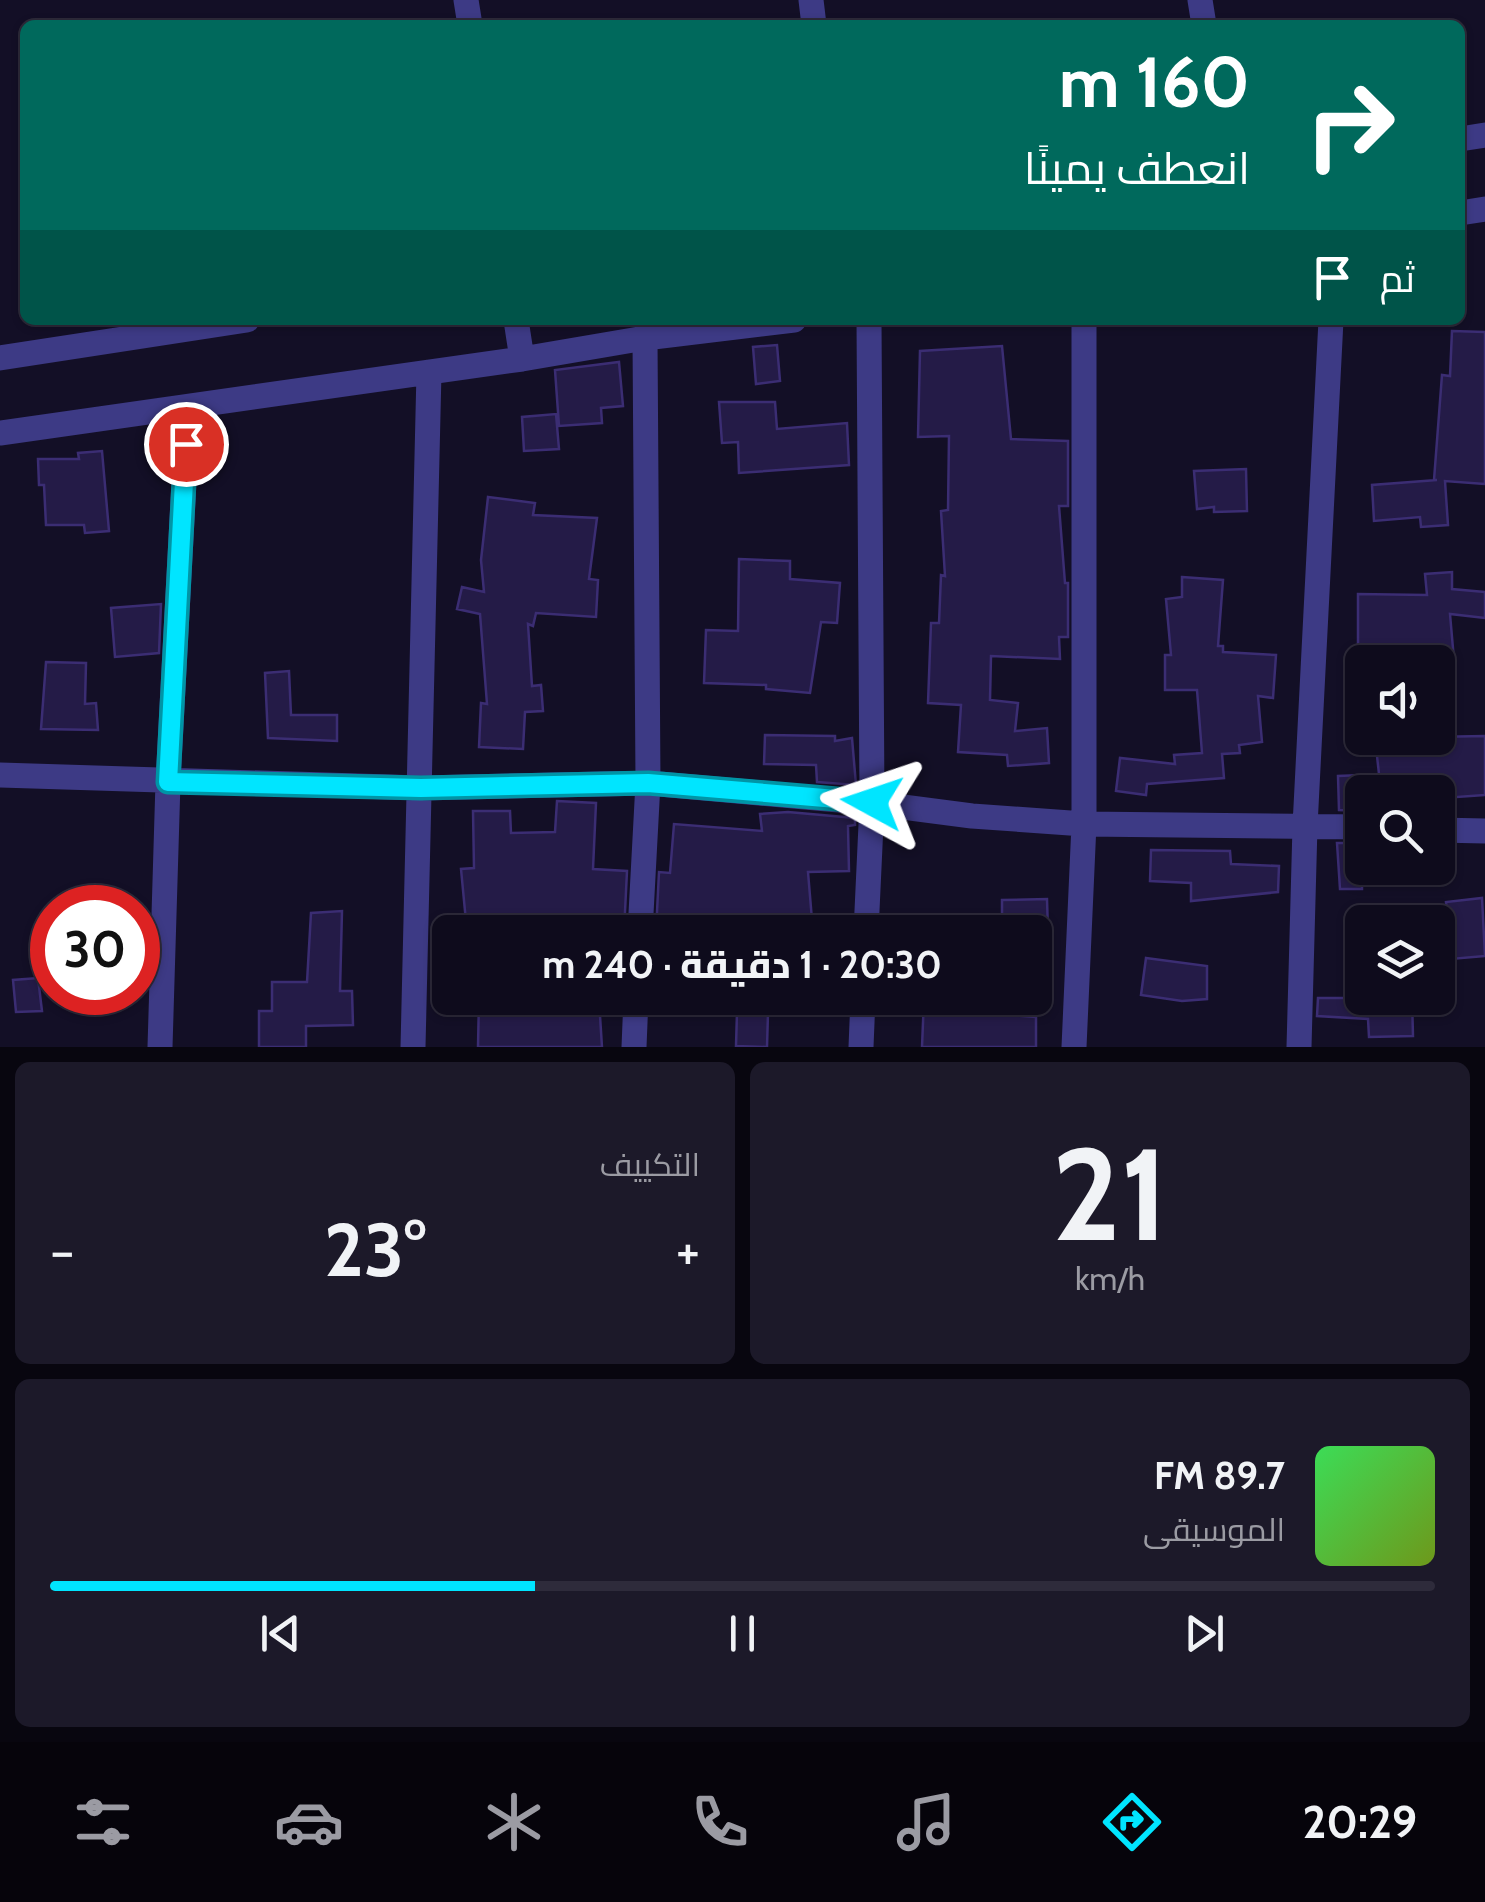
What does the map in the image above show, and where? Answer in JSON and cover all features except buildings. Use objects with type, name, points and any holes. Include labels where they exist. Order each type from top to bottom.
[{"type":"street","points":[[0,358],[214,325]]},
{"type":"street","points":[[517,325],[522,359]]},
{"type":"street","points":[[0,433],[753,325]]},
{"type":"street","points":[[867,915],[872,802],[869,325]]},
{"type":"street","points":[[1074,1047],[1084,824],[1084,325]]},
{"type":"street","points":[[1299,1047],[1305,826],[1331,325]]},
{"type":"street","points":[[641,915],[648,783],[646,338]]},
{"type":"street","points":[[413,1047],[429,372]]},
{"type":"street","points":[[160,1047],[168,782],[188,407]]},
{"type":"street","points":[[0,775],[421,788],[648,783],[1084,824],[1345,827]]},
{"type":"street","points":[[1455,830],[1485,831]]},
{"type":"street","points":[[634,1047],[635,1015]]},
{"type":"street","points":[[861,1047],[862,1015]]},
{"type":"route","points":[[186,444],[168,782],[421,788],[648,783],[872,802]]}]
